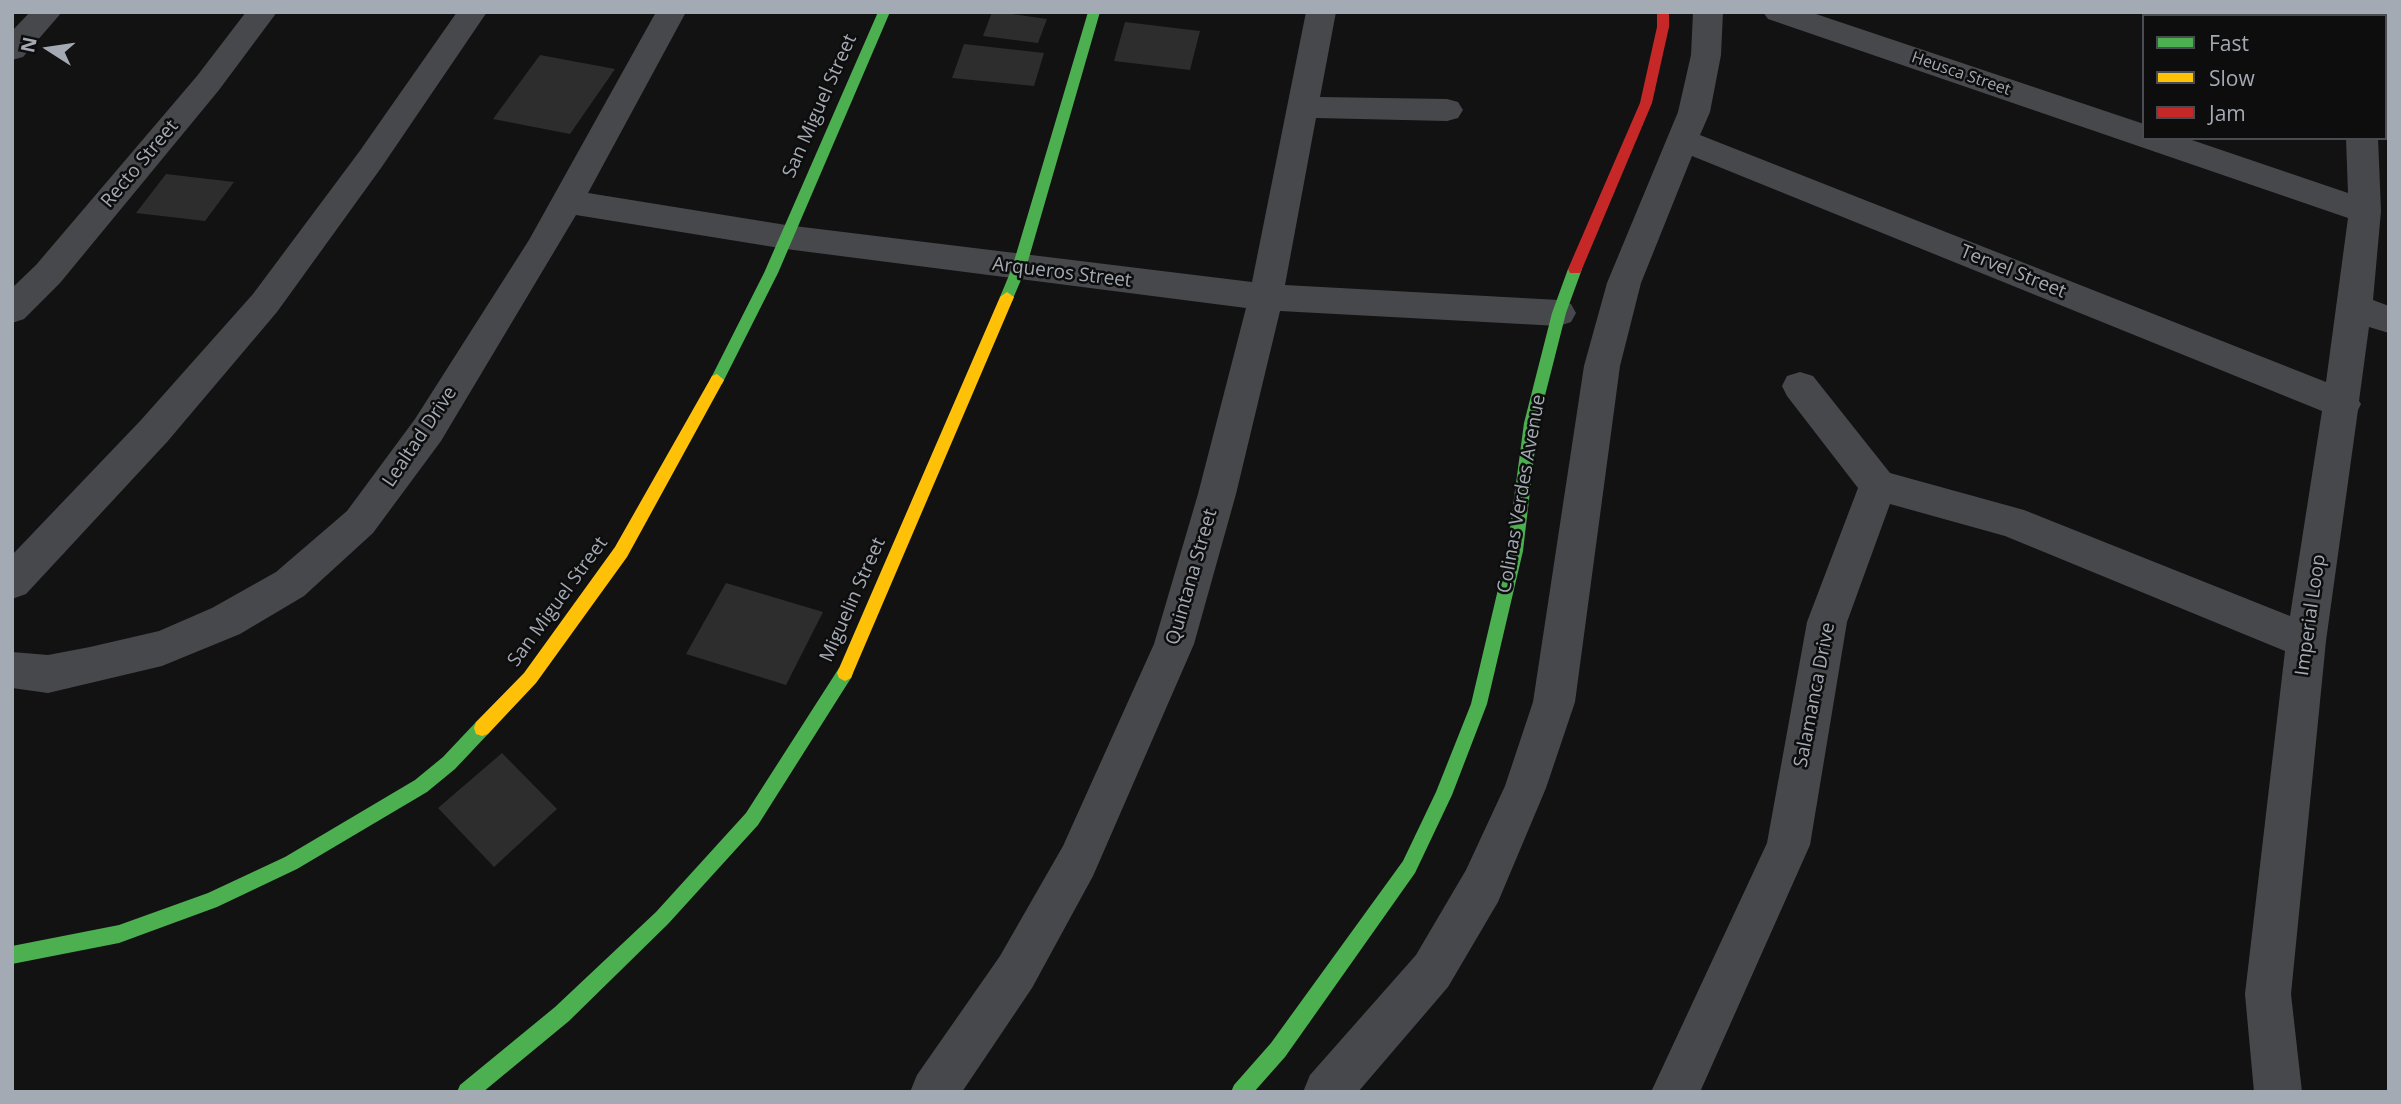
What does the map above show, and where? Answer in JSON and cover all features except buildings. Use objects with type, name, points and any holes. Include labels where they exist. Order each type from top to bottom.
[{"type":"street","points":[[12,50],[47,12]]},
{"type":"street","name":"Recto Street","points":[[12,310],[48,274],[208,83],[262,12]]},
{"type":"street","points":[[12,582],[154,431],[265,303],[370,160],[472,12]]},
{"type":"street","name":"Lealtad Drive","points":[[12,670],[48,674],[162,648],[226,621],[290,583],[360,522],[420,440],[568,202],[671,12]]},
{"type":"street","name":"San Miguel Street","points":[[12,955],[119,934],[211,901],[291,863],[421,786],[449,763],[530,678],[621,552],[731,354],[786,237],[884,12]]},
{"type":"street","name":"Miguelin Street","points":[[467,1092],[562,1014],[662,918],[752,819],[852,663],[1019,268],[1094,12]]},
{"type":"street","name":"Quintana Street","points":[[934,1092],[1016,972],[1078,861],[1174,644],[1217,494],[1266,297],[1321,12]]},
{"type":"street","name":"Colinas Verdes Avenue","points":[[1241,1092],[1278,1051],[1409,867],[1443,796],[1479,704],[1515,551],[1531,423],[1559,313],[1566,289],[1646,103],[1663,27],[1663,12]]},
{"type":"street","points":[[1327,1092],[1432,971],[1482,886],[1525,788],[1554,702],[1602,366],[1624,283],[1694,112],[1706,55],[1709,12]]},
{"type":"street","name":"Heusca Street","points":[[1778,12],[2142,135]]},
{"type":"street","points":[[1303,107],[1447,110]]},
{"type":"street","name":"Tervel Street","points":[[1682,140],[2343,404]]},
{"type":"street","points":[[2157,140],[2364,211]]},
{"type":"street","name":"Imperial Loop","points":[[2278,1092],[2268,994],[2306,641],[2343,404],[2372,313],[2364,211],[2362,140]]},
{"type":"street","name":"Arqueros Street","points":[[568,202],[786,237],[1266,297],[1559,313]]},
{"type":"street","points":[[1800,386],[1878,485],[2011,521],[2306,641]]},
{"type":"street","name":"Salamanca Drive","points":[[1675,1092],[1788,845],[1827,622],[1878,485]]},
{"type":"traffic: fast","points":[[717,380],[771,273],[884,12]]},
{"type":"traffic: fast","points":[[1007,297],[1019,268],[1094,12]]},
{"type":"traffic: fast","points":[[1241,1092],[1278,1050],[1409,867],[1443,795],[1479,704],[1515,551],[1531,423],[1559,313],[1575,269]]},
{"type":"traffic: fast","points":[[467,1092],[562,1014],[662,918],[752,819],[845,673]]},
{"type":"traffic: fast","points":[[12,955],[119,934],[211,901],[291,863],[421,786],[449,763],[482,728]]},
{"type":"traffic: slow","points":[[845,673],[1007,297]]},
{"type":"traffic: slow","points":[[482,728],[530,678],[621,552],[717,380]]},
{"type":"traffic: jam","points":[[1575,269],[1646,103],[1663,27],[1663,12]]}]
